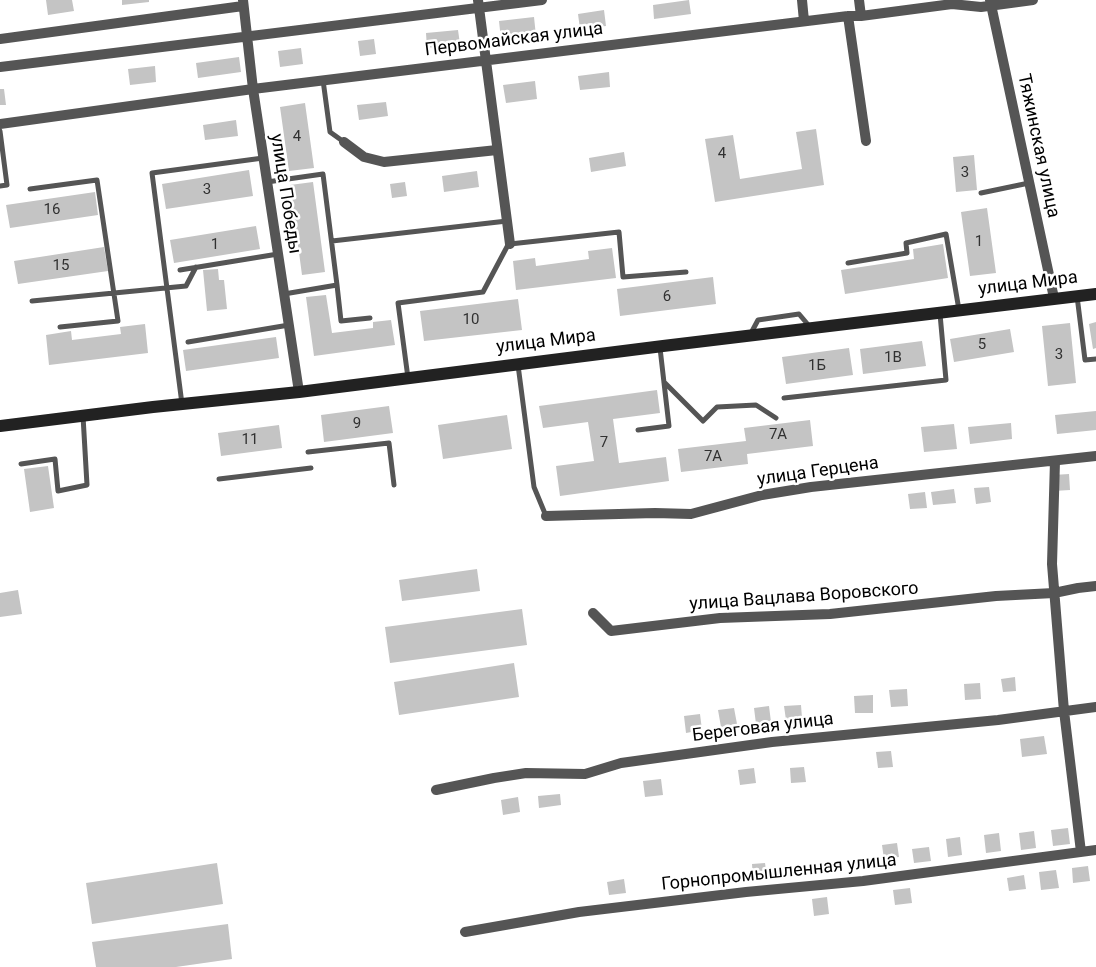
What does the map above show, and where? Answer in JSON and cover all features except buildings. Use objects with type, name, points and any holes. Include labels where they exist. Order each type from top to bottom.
[{"type":"main road","name":"улица Мира","points":[[0,426],[299,392],[1096,294]]},
{"type":"street","points":[[0,67],[478,4],[542,0]]},
{"type":"street","points":[[802,0],[804,21]]},
{"type":"street","points":[[859,0],[861,16]]},
{"type":"street","name":"Первомайская улица","points":[[0,124],[322,80],[804,21],[952,4],[981,7],[990,3],[1033,0]]},
{"type":"street","points":[[0,39],[243,3]]},
{"type":"street","name":"улица Победы","points":[[243,3],[253,89],[299,392]]},
{"type":"street","name":"Тяжинская улица","points":[[990,3],[1054,298]]},
{"type":"street","points":[[478,4],[510,243]]},
{"type":"street","points":[[848,16],[866,141]]},
{"type":"street","points":[[344,142],[364,157],[384,162],[497,150]]},
{"type":"street","name":"улица Герцена","points":[[546,516],[691,514],[762,495],[810,487],[1096,456]]},
{"type":"street","points":[[1055,461],[1052,564],[1064,711],[1081,852]]},
{"type":"street","name":"улица Вацлава Воровского","points":[[593,613],[611,631],[720,618],[830,614],[996,596],[1054,593],[1096,586]]},
{"type":"street","name":"Береговая улица","points":[[436,790],[526,773],[585,774],[621,763],[772,742],[998,720],[1096,707]]},
{"type":"street","name":"Горнопромышленная улица","points":[[465,932],[579,912],[863,881],[1096,850]]},
{"type":"lane","points":[[322,80],[330,132],[344,142]]},
{"type":"lane","points":[[0,131],[7,185],[0,186]]},
{"type":"lane","points":[[182,404],[152,173],[263,158]]},
{"type":"lane","points":[[267,182],[323,174],[341,321],[370,318]]},
{"type":"lane","points":[[30,189],[97,180],[118,321],[60,327]]},
{"type":"lane","points":[[981,193],[1029,183]]},
{"type":"lane","points":[[332,242],[507,221]]},
{"type":"lane","points":[[408,378],[398,303],[483,292],[510,243],[619,232],[623,277],[686,272]]},
{"type":"lane","points":[[848,263],[907,253],[906,243],[946,234],[959,310]]},
{"type":"lane","points":[[180,270],[278,254]]},
{"type":"lane","points":[[32,301],[186,286],[196,267]]},
{"type":"lane","points":[[284,294],[337,285]]},
{"type":"lane","points":[[1077,296],[1085,360],[1096,359]]},
{"type":"lane","points":[[784,398],[946,380],[939,312]]},
{"type":"lane","points":[[188,342],[289,325]]},
{"type":"lane","points":[[638,430],[669,426],[660,346]]},
{"type":"lane","points":[[518,364],[534,487],[546,516]]},
{"type":"lane","points":[[664,382],[703,421],[717,407],[756,405],[776,418]]},
{"type":"lane","points":[[21,464],[55,459],[58,491],[87,485],[83,416]]},
{"type":"lane","points":[[308,452],[389,443],[394,484]]},
{"type":"lane","points":[[219,479],[311,468]]}]
